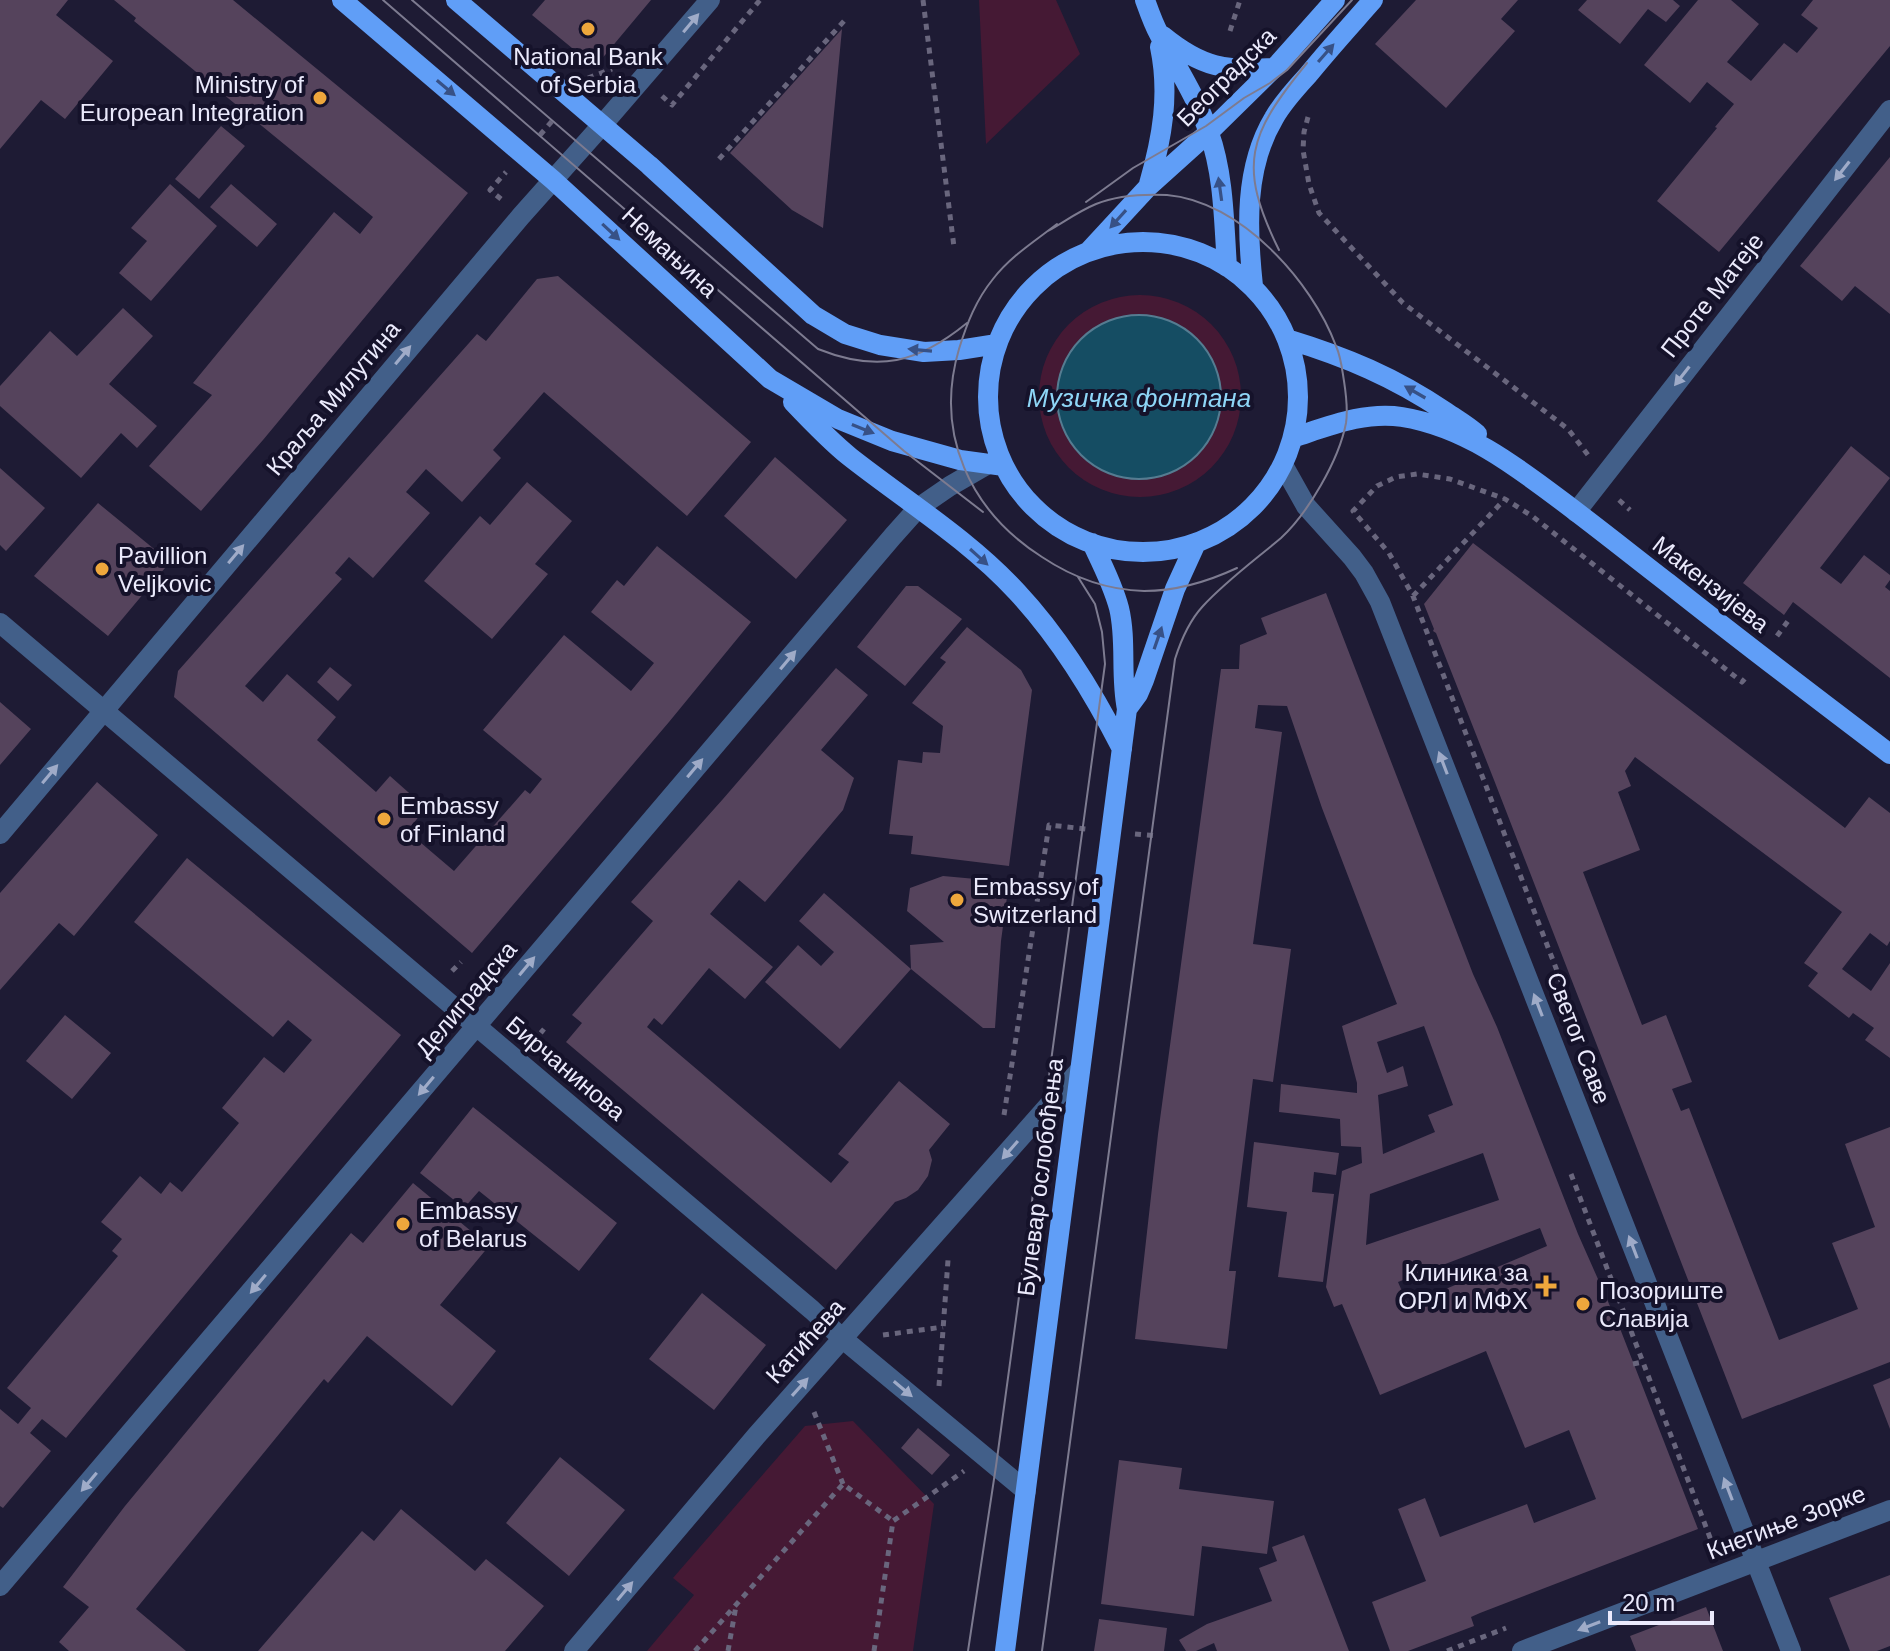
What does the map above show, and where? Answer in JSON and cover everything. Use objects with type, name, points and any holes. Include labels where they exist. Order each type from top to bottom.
[{"type":"main road","name":"Немањина","points":[[342,0],[553,180],[770,379],[838,419],[892,441],[960,460],[996,465]]},
{"type":"main road","name":"Немањина","points":[[456,0],[603,124],[813,315],[845,334],[880,345],[924,352],[997,344]]},
{"type":"main road","points":[[1145,0],[1157,31],[1209,132],[1216,158],[1227,267]]},
{"type":"main road","name":"Београдска","points":[[1088,252],[1149,186],[1274,68],[1335,0]]},
{"type":"main road","points":[[1253,286],[1249,255],[1251,190],[1263,139],[1281,106],[1373,0]]},
{"type":"main road","points":[[1157,31],[1197,59],[1219,68],[1274,68]]},
{"type":"main road","points":[[1149,186],[1165,112],[1164,68],[1157,31]]},
{"type":"main road","points":[[1164,243],[1194,251],[1227,267],[1253,286],[1278,319],[1294,358],[1299,393],[1295,437],[1267,491],[1247,513],[1223,530],[1196,543],[1166,550],[1137,552],[1107,548],[1076,537],[1047,519],[996,465],[988,393],[997,344],[1012,314],[1032,288],[1058,268],[1088,252],[1117,245],[1164,243]]},
{"type":"main road","name":"Макензијева","points":[[1287,339],[1339,355],[1429,400],[1471,429],[1500,455],[1890,754]]},
{"type":"main road","points":[[770,379],[847,455],[956,536],[1015,590],[1056,638],[1089,688],[1122,749]]},
{"type":"main road","name":"Макензијева","points":[[1295,437],[1347,420],[1399,416],[1433,424],[1500,455]]},
{"type":"main road","name":"Булевар ослобођења","points":[[1005,1651],[1127,709],[1123,693],[1119,609],[1092,543]]},
{"type":"main road","name":"Булевар ослобођења","points":[[1127,709],[1144,680],[1175,589],[1196,543]]},
{"type":"street","name":"Краља Милутина","points":[[0,834],[553,180],[710,0]]},
{"type":"street","name":"Проте Матеје","points":[[1576,512],[1888,116]]},
{"type":"street","name":"Делиградска","points":[[0,1586],[918,508],[950,486],[996,465]]},
{"type":"street","name":"Светог Саве","points":[[1283,465],[1306,506],[1352,557],[1380,602],[1791,1651]]},
{"type":"street","name":"Бирчанинова","points":[[0,623],[1026,1491]]},
{"type":"street","name":"Катићева","points":[[574,1651],[757,1435],[1080,1070]]},
{"type":"street","name":"Кнегиње Зорке","points":[[1522,1651],[1890,1510]]},
{"type":"path","points":[[672,105],[760,0]]},
{"type":"path","points":[[923,0],[954,247]]},
{"type":"path","points":[[1230,31],[1240,0]]},
{"type":"path","points":[[719,159],[845,20]]},
{"type":"path","points":[[577,68],[588,78],[625,65]]},
{"type":"path","points":[[1313,108],[1304,132],[1303,150],[1309,184],[1319,213],[1403,303],[1568,429]]},
{"type":"path","points":[[1353,511],[1377,486],[1396,477],[1417,474],[1450,479],[1505,499],[1532,516],[1742,682]]},
{"type":"path","points":[[1413,596],[1505,499]]},
{"type":"path","points":[[1003,1125],[1049,825]]},
{"type":"path","points":[[938,1392],[949,1251]]},
{"type":"path","points":[[874,1336],[943,1327]]},
{"type":"path","points":[[1633,1364],[1643,1362]]},
{"type":"path","points":[[814,1412],[843,1484],[893,1521]]},
{"type":"path","points":[[874,1651],[893,1521],[969,1468]]},
{"type":"path","points":[[695,1651],[843,1484]]},
{"type":"path","points":[[728,1651],[737,1605]]},
{"type":"shaded area","points":[[979,0],[1056,0],[1080,54],[986,144]]},
{"type":"shaded area","name":"Музичка фонтана","points":[[1140,295],[1178,303],[1196,312],[1211,325],[1224,340],[1233,358],[1241,396],[1233,434],[1224,452],[1211,467],[1196,480],[1178,489],[1140,497],[1102,489],[1084,480],[1069,467],[1056,452],[1047,434],[1039,396],[1047,358],[1056,340],[1069,325],[1084,312],[1102,303]]},
{"type":"shaded area","points":[[853,1421],[934,1504],[913,1651],[647,1651],[694,1595],[673,1578],[805,1426]]},
{"type":"water","name":"Музичка фонтана","points":[[1139,315],[1170,321],[1197,339],[1215,366],[1221,397],[1215,428],[1197,455],[1170,473],[1139,479],[1108,473],[1081,455],[1063,428],[1057,397],[1063,366],[1081,339],[1108,321]]},
{"type":"building","points":[[0,0],[68,0],[56,15],[113,61],[65,119],[41,100],[0,149]]},
{"type":"building","points":[[114,0],[233,0],[468,193],[201,511],[149,466],[212,395],[193,383],[334,212],[360,234],[373,217],[134,21],[136,18]]},
{"type":"building","name":"National Bank of Serbia","points":[[545,0],[651,0],[595,67],[532,15]]},
{"type":"building","points":[[1416,0],[1518,0],[1501,19],[1515,31],[1446,108],[1375,44]]},
{"type":"building","points":[[1587,0],[1673,0],[1680,6],[1666,22],[1648,9],[1620,44],[1578,10]]},
{"type":"building","points":[[1698,0],[1731,0],[1759,24],[1727,62],[1751,81],[1784,43],[1797,53],[1818,28],[1801,15],[1813,0],[1890,0],[1890,46],[1719,252],[1657,201],[1734,104],[1707,82],[1690,103],[1644,65]]},
{"type":"building","points":[[842,29],[823,228],[792,210],[730,153]]},
{"type":"building","points":[[221,126],[245,146],[199,199],[175,179]]},
{"type":"building","points":[[1890,157],[1890,314],[1855,286],[1842,301],[1800,266]]},
{"type":"building","points":[[170,184],[217,226],[151,301],[119,273],[147,241],[131,228]]},
{"type":"building","points":[[231,184],[277,224],[257,247],[210,207]]},
{"type":"building","points":[[558,276],[751,442],[687,516],[544,392],[493,450],[501,458],[462,502],[426,469],[406,492],[430,513],[373,578],[349,557],[335,573],[342,579],[245,686],[263,702],[287,674],[336,717],[317,740],[376,792],[390,776],[426,808],[407,831],[454,871],[525,790],[530,794],[542,779],[483,730],[564,635],[631,691],[654,663],[591,612],[617,580],[624,586],[657,546],[751,622],[472,953],[174,697],[178,671],[477,334],[486,341],[537,279]]},
{"type":"building","points":[[123,308],[153,336],[109,384],[157,426],[137,448],[121,433],[81,478],[0,406],[0,386],[50,331],[77,356]]},
{"type":"building","points":[[1851,446],[1890,478],[1820,568],[1841,584],[1864,555],[1890,575],[1885,587],[1890,591],[1890,678],[1793,602],[1784,615],[1743,583]]},
{"type":"building","points":[[775,457],[847,520],[796,579],[724,516]]},
{"type":"building","points":[[0,468],[45,508],[6,551],[0,545]]},
{"type":"building","points":[[527,482],[572,521],[535,564],[548,574],[492,639],[424,581],[480,516],[490,525]]},
{"type":"building","name":"Pavillion Veljkovic","points":[[98,503],[170,562],[108,636],[34,576]]},
{"type":"building","points":[[1473,543],[1845,828],[1869,797],[1890,813],[1890,941],[1887,946],[1870,933],[1842,969],[1871,991],[1890,963],[1890,1058],[1865,1040],[1874,1028],[1853,1013],[1849,1018],[1808,986],[1818,973],[1804,963],[1842,912],[1635,757],[1625,771],[1631,786],[1618,792],[1640,850],[1583,872],[1642,1025],[1666,1015],[1692,1082],[1672,1089],[1681,1111],[1689,1108],[1779,1340],[1858,1309],[1832,1243],[1875,1227],[1845,1144],[1890,1127],[1890,1362],[1742,1419],[1424,604]]},
{"type":"building","points":[[906,586],[918,586],[962,619],[905,686],[857,647]]},
{"type":"building","points":[[1326,593],[1473,974],[1497,1027],[1578,1234],[1621,1331],[1698,1529],[1480,1613],[1471,1617],[1474,1626],[1408,1651],[1390,1651],[1372,1602],[1426,1581],[1398,1509],[1425,1498],[1440,1537],[1527,1504],[1534,1523],[1596,1499],[1569,1430],[1525,1448],[1486,1351],[1380,1395],[1342,1304],[1334,1307],[1326,1287],[1342,1171],[1362,1163],[1361,1147],[1341,1146],[1340,1119],[1279,1112],[1281,1084],[1357,1093],[1342,1026],[1397,1004],[1322,808],[1287,706],[1258,705],[1255,728],[1282,732],[1253,944],[1291,949],[1273,1082],[1253,1079],[1229,1271],[1236,1271],[1227,1349],[1135,1339],[1158,1134],[1221,669],[1239,669],[1240,645],[1267,634],[1261,618]],"holes":[[[1424,1026],[1453,1105],[1428,1115],[1435,1132],[1383,1154],[1378,1095],[1408,1086],[1403,1066],[1387,1073],[1377,1042]],[[1483,1153],[1499,1200],[1366,1245],[1370,1194]],[[1540,1228],[1547,1246],[1408,1305],[1398,1282]]]},
{"type":"building","points":[[967,627],[1021,670],[1032,690],[1009,866],[911,854],[913,836],[889,834],[898,760],[922,763],[923,752],[940,753],[943,726],[912,703],[946,662],[940,658]]},
{"type":"building","points":[[330,667],[352,685],[338,701],[317,682]]},
{"type":"building","points":[[836,668],[868,695],[821,750],[854,778],[843,810],[765,902],[739,880],[710,914],[773,967],[745,999],[709,968],[662,1025],[654,1018],[647,1027],[831,1183],[849,1162],[838,1154],[899,1081],[950,1124],[929,1150],[932,1160],[928,1176],[918,1190],[895,1202],[836,1270],[566,1042],[582,1023],[572,1015],[653,921],[631,902]]},
{"type":"building","points":[[0,702],[31,729],[0,765]]},
{"type":"building","points":[[97,782],[158,835],[74,936],[59,923],[0,990],[0,893]]},
{"type":"building","points":[[187,858],[401,1035],[66,1438],[42,1419],[30,1433],[51,1451],[3,1508],[0,1506],[0,1409],[18,1424],[31,1408],[7,1388],[118,1256],[112,1251],[122,1239],[101,1222],[140,1176],[161,1194],[170,1182],[182,1192],[239,1123],[222,1108],[264,1057],[284,1073],[312,1040],[288,1020],[273,1037],[134,922]]},
{"type":"building","points":[[943,876],[1009,882],[995,1028],[983,1028],[911,969],[910,945],[944,942],[907,911],[910,888]]},
{"type":"building","points":[[824,893],[911,969],[840,1049],[765,982],[798,945],[821,966],[834,952],[799,921]]},
{"type":"building","points":[[65,1015],[111,1053],[72,1099],[26,1061]]},
{"type":"building","points":[[473,1107],[617,1223],[579,1271],[479,1191],[464,1208],[420,1173]]},
{"type":"building","points":[[1254,1142],[1339,1153],[1336,1175],[1314,1172],[1312,1192],[1334,1194],[1323,1282],[1278,1277],[1287,1212],[1247,1207]]},
{"type":"building","points":[[413,1183],[489,1246],[440,1305],[496,1351],[452,1406],[367,1336],[328,1383],[324,1379],[136,1609],[186,1651],[69,1651],[59,1642],[89,1607],[63,1587],[125,1506],[351,1233],[363,1243]]},
{"type":"building","points":[[702,1293],[766,1345],[714,1410],[649,1359]]},
{"type":"building","points":[[1890,1378],[1890,1429],[1873,1385]]},
{"type":"building","points":[[918,1428],[950,1455],[932,1475],[901,1448]]},
{"type":"building","points":[[560,1457],[625,1510],[569,1576],[506,1523]]},
{"type":"building","points":[[1119,1460],[1182,1468],[1179,1489],[1274,1501],[1267,1554],[1202,1546],[1194,1616],[1101,1604]]},
{"type":"building","points":[[401,1509],[475,1571],[486,1559],[544,1606],[505,1651],[258,1651],[362,1531],[374,1541]]},
{"type":"building","points":[[1304,1535],[1349,1651],[1217,1651],[1214,1643],[1196,1651],[1186,1651],[1179,1640],[1207,1624],[1272,1601],[1259,1568],[1277,1561],[1272,1547]]},
{"type":"building","points":[[1890,1575],[1890,1646],[1877,1651],[1850,1651],[1829,1598]]},
{"type":"building","points":[[1706,1607],[1723,1651],[1636,1651],[1630,1636]]},
{"type":"building","points":[[1099,1619],[1167,1628],[1164,1651],[1094,1651]]},
{"type":"tram line","points":[[383,0],[904,451],[983,512]]},
{"type":"tram line","points":[[412,0],[818,349],[860,361],[897,360],[931,347],[967,323]]},
{"type":"tram line","points":[[1086,202],[1133,168],[1206,126],[1270,83],[1287,70],[1352,0]]},
{"type":"tram line","points":[[1279,250],[1257,195],[1255,152],[1261,131],[1272,111],[1307,63]]},
{"type":"tram line","points":[[1042,1651],[1175,659],[1186,631],[1203,606],[1281,538],[1312,500],[1337,453],[1347,413],[1339,354],[1310,296],[1270,248],[1221,212],[1167,195],[1131,196],[1096,204],[1048,231]]},
{"type":"tram line","points":[[1057,224],[1015,256],[993,279],[965,330],[952,380],[951,411],[955,440],[964,468],[995,517],[1017,538],[1042,557],[1078,576],[1103,585],[1144,591],[1180,587],[1237,568]]},
{"type":"tram line","points":[[968,1651],[1105,664],[1095,604],[1078,577]]},
{"type":"place","name":"National Bank of Serbia","points":[[588,29]]},
{"type":"place","name":"Ministry of European Integration","points":[[320,98]]},
{"type":"place","name":"Pavillion Veljkovic","points":[[102,569]]},
{"type":"place","name":"Embassy of Finland","points":[[384,819]]},
{"type":"place","name":"Embassy of Switzerland","points":[[957,900]]},
{"type":"place","name":"Embassy of Belarus","points":[[403,1224]]},
{"type":"place","name":"Клиника за ОРЛ и МФХ","points":[[1546,1286]]},
{"type":"place","name":"Позориште Славија","points":[[1583,1304]]}]
